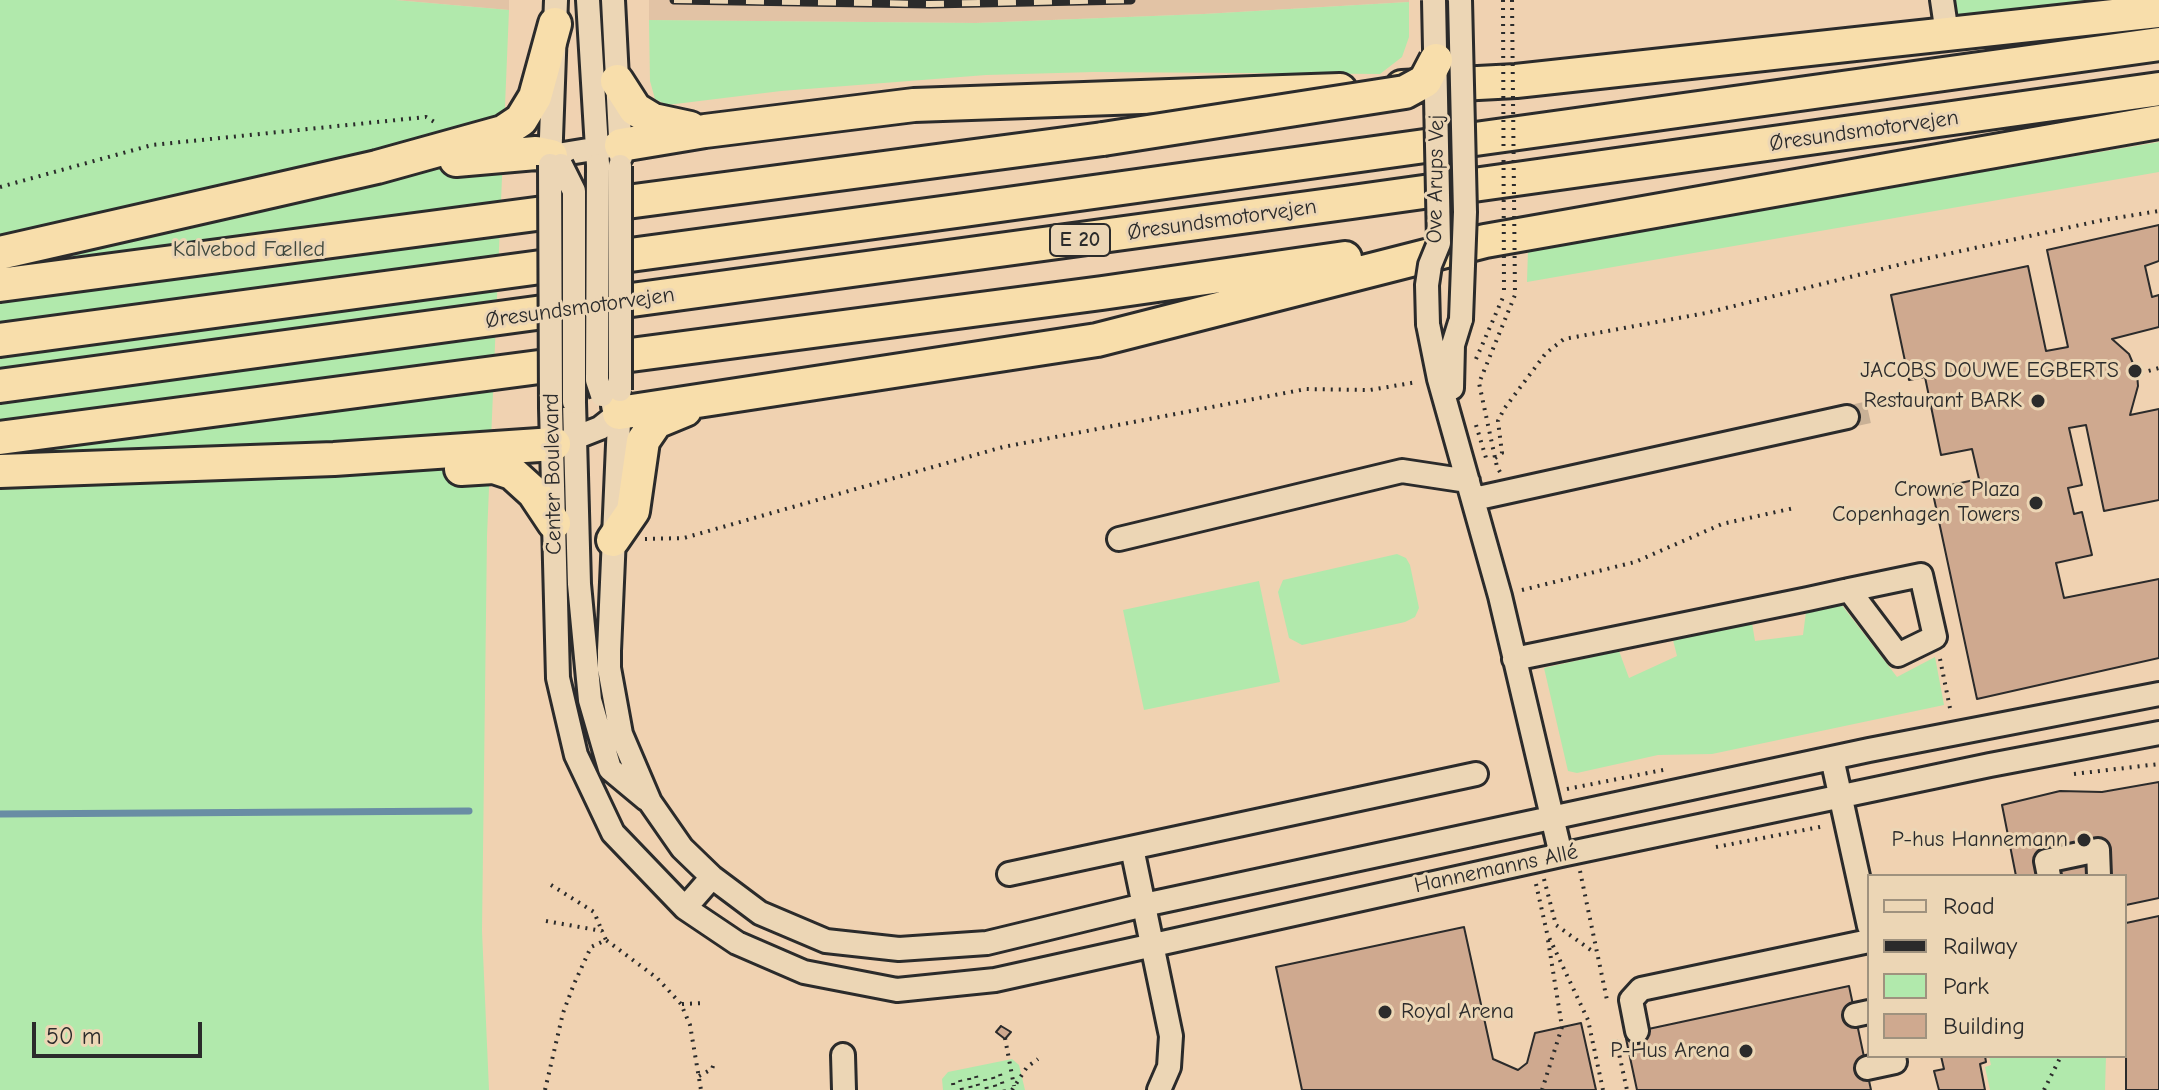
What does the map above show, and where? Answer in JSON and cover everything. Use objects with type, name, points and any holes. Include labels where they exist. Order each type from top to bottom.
[{"type":"highway","points":[[609,156],[705,131],[914,105],[1228,96],[1516,81],[2159,11]]},
{"type":"highway","points":[[0,253],[377,167],[503,132],[521,120],[535,97],[556,12]]},
{"type":"highway","name":"Øresundsmotorvejen","points":[[0,340],[2159,44]]},
{"type":"highway","points":[[0,285],[1103,139],[1405,92],[1425,81],[1436,60]]},
{"type":"highway","points":[[617,81],[635,109],[644,115],[653,120],[705,131]]},
{"type":"highway","name":"Øresundsmotorvejen","points":[[0,386],[1321,207],[2159,89]]},
{"type":"highway","points":[[613,540],[633,511],[643,441],[656,422],[678,411],[745,395],[1097,340],[1485,241],[2159,122]]},
{"type":"highway","points":[[377,167],[536,153],[554,162]]},
{"type":"highway","points":[[0,438],[1102,293],[1439,243],[1454,230],[1465,212]]},
{"type":"highway","points":[[614,399],[745,395]]},
{"type":"highway","points":[[0,471],[334,459],[565,441]]},
{"type":"highway","points":[[156,467],[262,482],[342,480],[494,467],[512,473],[534,493],[554,523]]},
{"type":"street","points":[[588,0],[609,156],[614,399],[609,668],[621,734],[650,802],[682,848],[712,877],[685,908]]},
{"type":"street","points":[[609,156],[617,81],[613,0]]},
{"type":"street","name":"Ove Arups Vej","points":[[1434,0],[1439,243],[1430,265],[1427,285],[1428,324],[1439,379],[1500,596],[1552,818],[1569,864]]},
{"type":"street","name":"Ove Arups Vej","points":[[1460,0],[1465,212],[1461,319],[1453,345],[1451,368],[1460,449]]},
{"type":"street","points":[[1942,0],[1947,34]]},
{"type":"street","name":"Center Boulevard","points":[[556,12],[551,408],[565,441],[554,523],[558,678],[576,755],[613,833],[685,908]]},
{"type":"street","points":[[609,156],[554,162],[574,191],[574,402],[565,441],[590,700],[610,769],[650,802]]},
{"type":"street","points":[[565,441],[600,428],[614,399]]},
{"type":"street","points":[[1119,539],[1402,471],[1471,490],[1509,491],[1847,417]]},
{"type":"street","points":[[1514,659],[1921,575],[1935,637],[1898,655],[1849,590]]},
{"type":"street","name":"Hannemanns Allé","points":[[712,877],[760,913],[826,941],[899,949],[987,943],[1144,905],[1832,758],[2159,694]]},
{"type":"street","name":"Hannemanns Allé","points":[[685,908],[737,943],[804,972],[897,990],[995,980],[1152,944],[1569,864],[1841,797],[2159,733]]},
{"type":"street","points":[[1832,758],[1867,917]]},
{"type":"street","points":[[1009,874],[1476,774]]},
{"type":"street","points":[[1132,848],[1172,1046],[1169,1067],[1159,1090]]},
{"type":"street","points":[[2049,874],[2046,861],[2098,850],[2099,874]]},
{"type":"street","points":[[1637,1031],[1631,1000],[1636,992],[1646,987],[1867,941]]},
{"type":"street","points":[[843,1055],[844,1090]]},
{"type":"street","points":[[1867,1068],[1894,1059]]},
{"type":"path","points":[[1471,368],[1504,295],[1503,0]]},
{"type":"path","points":[[1509,491],[1506,478],[1498,469],[1479,383],[1515,295],[1512,0]]},
{"type":"path","points":[[0,187],[152,145],[426,117],[447,129]]},
{"type":"path","points":[[1495,458],[1502,453],[1498,421],[1504,409],[1546,353],[1564,339],[1706,313],[1893,266],[2103,220],[2159,211]]},
{"type":"path","points":[[2141,373],[2159,368]]},
{"type":"path","points":[[613,540],[684,538],[1003,447],[1306,389],[1370,390],[1439,379]]},
{"type":"path","points":[[1473,413],[1488,466]]},
{"type":"path","points":[[1500,596],[1635,562],[1722,524],[1794,508]]},
{"type":"path","points":[[1935,637],[1955,732]]},
{"type":"path","points":[[1705,846],[1737,845],[1846,820]]},
{"type":"path","points":[[1542,1090],[1562,1027],[1535,877],[1544,875]]},
{"type":"path","points":[[551,885],[594,912],[606,940],[657,978],[681,1004],[690,1025],[701,1090]]},
{"type":"path","points":[[1546,888],[1556,925],[1597,954]]},
{"type":"path","points":[[546,921],[602,931]]},
{"type":"path","points":[[1547,933],[1588,1020],[1603,1090]]},
{"type":"path","points":[[545,1090],[569,998],[591,947],[606,940]]},
{"type":"path","points":[[681,1004],[704,1003]]},
{"type":"path","points":[[1005,1038],[1013,1089]]},
{"type":"path","points":[[2044,1090],[2060,1058]]},
{"type":"path","points":[[1013,1089],[1027,1067],[1038,1059]]},
{"type":"path","points":[[699,1076],[712,1069],[714,1063]]},
{"type":"path","points":[[1000,1074],[1004,1090]]},
{"type":"path","points":[[976,1076],[979,1090]]},
{"type":"path","points":[[993,1077],[996,1090]]},
{"type":"path","points":[[969,1078],[971,1090]]},
{"type":"path","points":[[985,1079],[987,1090]]},
{"type":"path","points":[[960,1080],[962,1090]]},
{"type":"path","points":[[953,1083],[954,1090]]},
{"type":"shaded area","points":[[395,0],[509,0],[509,10]]},
{"type":"shaded area","points":[[649,0],[1409,2],[976,23],[649,20]]},
{"type":"green space","name":"Kalvebod Fælled","points":[[0,0],[395,0],[509,10],[487,536],[482,931],[489,1090],[0,1090]]},
{"type":"green space","points":[[1948,0],[2138,0],[1952,21]]},
{"type":"green space","points":[[1409,2],[1409,37],[1402,57],[1380,74],[1094,72],[986,75],[781,91],[667,105],[655,99],[650,81],[649,20],[976,23]]},
{"type":"green space","points":[[2159,142],[2159,172],[1527,282],[1528,249]]},
{"type":"green space","points":[[1397,554],[1406,558],[1410,565],[1419,608],[1415,617],[1405,622],[1302,645],[1289,638],[1278,592],[1283,580]]},
{"type":"green space","points":[[1259,581],[1280,682],[1144,710],[1123,610]]},
{"type":"green space","points":[[1841,604],[1897,677],[1935,657],[1944,705],[1712,754],[1658,755],[1577,773],[1568,771],[1544,668],[1619,651],[1629,678],[1677,656],[1673,640],[1752,623],[1755,641],[1803,635],[1806,612]]},
{"type":"green space","points":[[1989,1058],[2106,1058],[2105,1090],[1990,1090],[1985,1067],[1991,1065]]},
{"type":"green space","points":[[1012,1059],[1019,1065],[1025,1090],[943,1090],[942,1079],[948,1072]]},
{"type":"building","points":[[2159,225],[2159,261],[2145,266],[2152,297],[2159,295],[2159,327],[2112,339],[2129,354],[2137,373],[2138,386],[2130,415],[2159,409],[2159,500],[2104,511],[2086,425],[2069,428],[2082,485],[2068,488],[2074,514],[2082,512],[2092,555],[2056,563],[2064,598],[2159,579],[2159,658],[1977,699],[1932,489],[1979,479],[1972,449],[1941,455],[1925,377],[1909,380],[1891,295],[2028,266],[2046,351],[2068,347],[2047,250]]},
{"type":"building","name":"P-hus Hannemann","points":[[2159,782],[2159,898],[2127,905],[2127,874],[2016,874],[2002,805],[2060,791],[2102,792]]},
{"type":"building","points":[[2159,916],[2159,1090],[2126,1090],[2127,923]]},
{"type":"building","name":"Royal Arena","points":[[1464,927],[1493,1059],[1518,1070],[1527,1063],[1535,1033],[1581,1023],[1596,1090],[1302,1090],[1276,967]]},
{"type":"building","name":"P-Hus Arena","points":[[1849,986],[1871,1090],[1637,1090],[1625,1034]]},
{"type":"building","points":[[1001,1026],[1011,1032],[1005,1039],[996,1032]]},
{"type":"building","points":[[1941,1058],[1985,1058],[1986,1062],[1980,1064],[1985,1090],[1939,1090],[1934,1071],[1944,1069]]},
{"type":"waterway","points":[[0,814],[469,811]]},
{"type":"tunnel","points":[[1847,417],[1878,410]]},
{"type":"railway","points":[[674,0],[930,4],[1131,0]]},
{"type":"place","name":"JACOBS DOUWE EGBERTS","points":[[2135,371]]},
{"type":"place","name":"Restaurant BARK","points":[[2038,401]]},
{"type":"place","name":"Crowne Plaza Copenhagen Towers","points":[[2036,503]]},
{"type":"place","name":"P-hus Hannemann","points":[[2084,840]]},
{"type":"place","name":"Royal Arena","points":[[1385,1012]]},
{"type":"place","name":"P-Hus Arena","points":[[1746,1051]]}]
